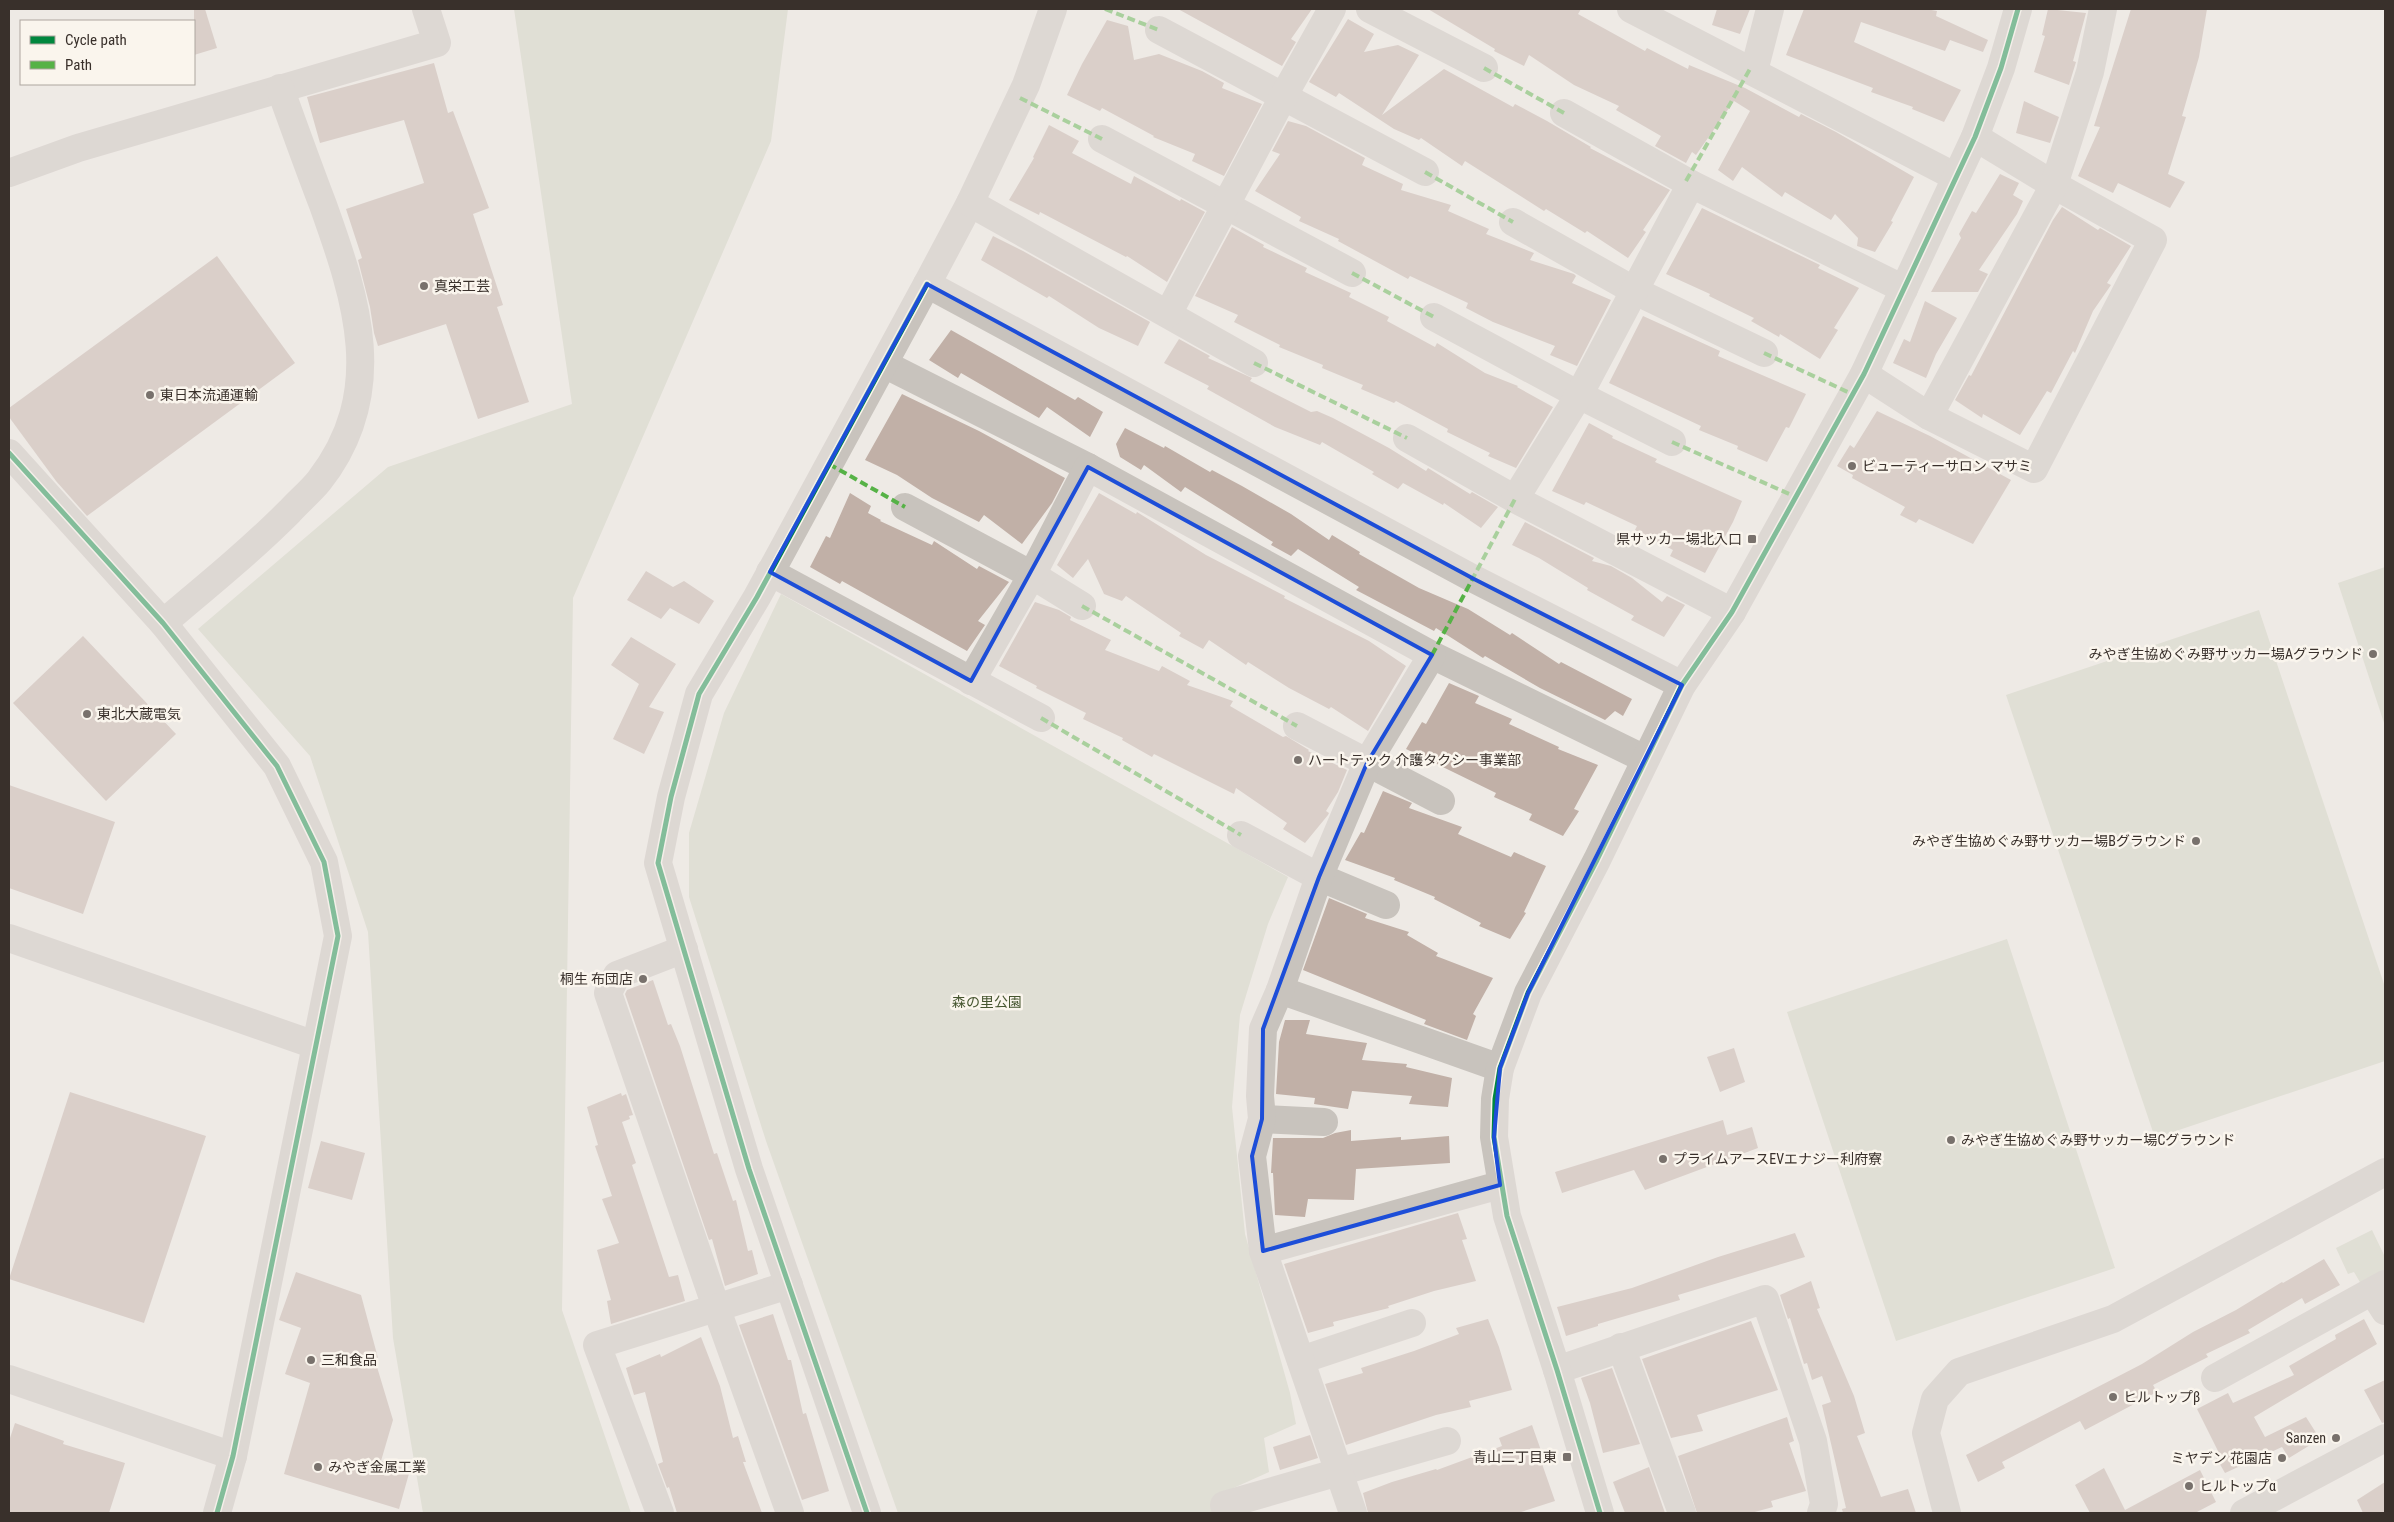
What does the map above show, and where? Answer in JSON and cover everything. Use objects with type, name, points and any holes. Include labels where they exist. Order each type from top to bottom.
[{"type":"street","points":[[9,173],[78,148],[437,43],[426,9]]},
{"type":"street","points":[[867,1513],[749,1169],[658,862],[671,797],[700,694],[770,572],[970,203],[1026,85],[1053,9]]},
{"type":"street","points":[[1168,314],[1283,96],[1332,9]]},
{"type":"street","points":[[1370,9],[1484,68]]},
{"type":"street","points":[[1631,9],[1754,71],[1956,178]]},
{"type":"street","points":[[1754,71],[1770,9]]},
{"type":"street","points":[[1600,1513],[1557,1370],[1507,1216],[1500,1185],[1494,1136],[1495,1099],[1500,1068],[1528,993],[1597,860],[1682,685],[1732,612],[1864,374],[1975,137],[2001,68],[2018,9]]},
{"type":"street","points":[[1929,416],[2054,185],[2090,72],[2104,9]]},
{"type":"street","points":[[1159,30],[1425,172]]},
{"type":"street","points":[[163,623],[261,540],[319,481],[348,435],[356,404],[361,356],[357,314],[342,259],[280,88]]},
{"type":"street","points":[[1564,113],[1691,184],[1904,290]]},
{"type":"street","points":[[1864,374],[1929,416],[2034,468],[2153,240],[2054,185],[1975,137]]},
{"type":"street","points":[[1102,139],[1352,273]]},
{"type":"street","points":[[1515,499],[1579,395],[1691,184]]},
{"type":"street","points":[[970,203],[1254,363]]},
{"type":"street","points":[[1513,222],[1635,291],[1764,353]]},
{"type":"street","points":[[927,284],[1474,579],[1682,685]]},
{"type":"street","points":[[1434,317],[1579,395],[1672,442]]},
{"type":"street","points":[[884,364],[1088,468],[1432,655],[1645,759]]},
{"type":"street","points":[[1407,438],[1515,499],[1732,612]]},
{"type":"street","points":[[9,453],[163,623],[277,766],[324,862],[338,936],[233,1456],[217,1513]]},
{"type":"street","points":[[971,681],[1032,575],[1088,468]]},
{"type":"street","points":[[905,507],[1032,575],[1082,606]]},
{"type":"street","points":[[770,572],[1041,718]]},
{"type":"street","points":[[1353,1513],[1263,1251],[1252,1156],[1262,1119],[1260,1096],[1263,1029],[1280,990],[1319,877],[1368,763],[1432,655]]},
{"type":"street","points":[[1297,726],[1441,802]]},
{"type":"street","points":[[1241,835],[1319,877],[1386,905]]},
{"type":"street","points":[[9,938],[315,1045]]},
{"type":"street","points":[[684,950],[617,975],[608,993],[716,1307],[790,1513]]},
{"type":"street","points":[[1280,990],[1500,1068]]},
{"type":"street","points":[[1262,1119],[1324,1122]]},
{"type":"street","points":[[1947,1513],[1926,1433],[1934,1399],[1959,1372],[2114,1319],[2385,1172]]},
{"type":"street","points":[[1263,1251],[1500,1185]]},
{"type":"street","points":[[660,1513],[597,1345],[789,1285]]},
{"type":"street","points":[[2216,1378],[2381,1296]]},
{"type":"street","points":[[1557,1370],[1621,1346],[1765,1299],[1814,1441],[1824,1504],[1821,1513]]},
{"type":"street","points":[[1301,1360],[1412,1323]]},
{"type":"street","points":[[1621,1346],[1682,1513]]},
{"type":"street","points":[[9,1379],[233,1456]]},
{"type":"street","points":[[2244,1513],[2385,1438]]},
{"type":"street","points":[[1227,1513],[1224,1505],[1447,1441]]},
{"type":"highlighted area","points":[[927,284],[1474,579],[1682,685],[1528,993],[1500,1068],[1494,1137],[1500,1185],[1263,1251],[1252,1156],[1262,1119],[1263,1029],[1319,877],[1367,763],[1432,655],[1088,467],[971,681],[770,572]]},
{"type":"green space","points":[[514,9],[788,9],[771,141],[573,598],[562,1310],[631,1513],[423,1513],[393,1338],[368,932],[310,756],[198,629],[388,467],[572,404]]},
{"type":"green space","name":"みやぎ生協めぐみ野サッカー場Aグラウンド","points":[[2385,567],[2385,726],[2338,583]]},
{"type":"green space","name":"森の里公園","points":[[781,594],[1288,877],[1268,924],[1240,1015],[1232,1107],[1245,1234],[1290,1393],[1296,1424],[1264,1438],[1269,1472],[1218,1495],[1223,1513],[898,1513],[766,1141],[689,897],[689,833],[724,713]]},
{"type":"green space","name":"みやぎ生協めぐみ野サッカー場Bグラウンド","points":[[2259,610],[2385,987],[2385,1061],[2155,1138],[2006,695]]},
{"type":"green space","name":"みやぎ生協めぐみ野サッカー場Cグラウンド","points":[[2007,939],[2115,1268],[1896,1341],[1787,1012]]},
{"type":"green space","points":[[2372,1230],[2385,1257],[2385,1277],[2364,1289],[2354,1272],[2348,1274],[2336,1248]]},
{"type":"building","points":[[194,9],[205,9],[217,48],[195,55]]},
{"type":"building","points":[[1178,9],[1312,9],[1291,39],[1296,42],[1282,66]]},
{"type":"building","points":[[1428,9],[1581,9],[1578,14],[1645,51],[1647,48],[1688,69],[1689,65],[1745,88],[1799,117],[1801,114],[1914,177],[1891,221],[1893,222],[1875,252],[1857,246],[1858,238],[1835,214],[1831,220],[1785,192],[1782,197],[1742,167],[1733,181],[1718,170],[1750,111],[1734,101],[1696,155],[1692,152],[1686,163],[1655,146],[1661,136],[1616,110],[1619,106],[1574,85],[1529,55],[1524,66],[1494,51],[1495,49]]},
{"type":"building","points":[[1717,9],[1750,9],[1740,34],[1712,25]]},
{"type":"building","points":[[1804,9],[1926,9],[1937,11],[1936,16],[1988,40],[1983,52],[1950,40],[1945,51],[1861,22],[1854,42],[1961,90],[1944,122],[1912,109],[1913,107],[1871,92],[1873,88],[1786,55]]},
{"type":"building","points":[[2048,9],[2086,13],[2073,61],[2076,62],[2069,85],[2034,72],[2045,36],[2042,35]]},
{"type":"building","points":[[2131,9],[2207,9],[2199,57],[2182,116],[2186,117],[2168,174],[2185,182],[2170,208],[2118,183],[2113,193],[2078,176],[2100,127],[2094,126]]},
{"type":"building","points":[[1348,19],[1374,34],[1364,52],[1398,45],[1419,55],[1382,115],[1444,69],[1513,107],[1515,104],[1547,121],[1590,148],[1670,190],[1643,230],[1646,232],[1628,258],[1587,231],[1585,233],[1546,209],[1544,211],[1465,161],[1462,166],[1421,138],[1419,140],[1394,129],[1339,93],[1336,97],[1309,82]]},
{"type":"building","points":[[1107,20],[1128,26],[1134,60],[1159,54],[1202,71],[1224,83],[1222,88],[1262,104],[1224,176],[1192,161],[1195,154],[1153,137],[1102,108],[1100,111],[1067,95]]},
{"type":"building","points":[[434,63],[448,113],[453,111],[489,208],[473,214],[503,305],[497,307],[529,402],[478,419],[446,324],[378,346],[374,333],[370,307],[358,260],[362,258],[346,209],[424,183],[404,120],[320,143],[307,97]]},
{"type":"building","points":[[2024,101],[2059,117],[2050,143],[2016,133]]},
{"type":"building","points":[[1288,121],[1306,126],[1365,158],[1362,165],[1403,184],[1401,190],[1451,205],[1448,211],[1489,229],[1486,234],[1534,253],[1530,260],[1574,274],[1576,276],[1572,283],[1611,300],[1577,366],[1550,355],[1555,346],[1493,322],[1466,308],[1468,303],[1410,276],[1408,279],[1338,241],[1339,239],[1299,221],[1301,217],[1255,191],[1280,154],[1272,151]]},
{"type":"building","points":[[1049,125],[1079,141],[1072,153],[1131,184],[1134,176],[1205,212],[1167,282],[1127,256],[1040,212],[1039,215],[1009,200],[1034,158]]},
{"type":"building","points":[[2000,174],[2019,183],[2013,195],[2023,201],[2017,214],[1979,270],[1988,274],[1978,292],[1931,292],[1961,238],[1959,234],[1972,211],[1976,213]]},
{"type":"building","points":[[2062,207],[2098,230],[2100,228],[2131,246],[2107,283],[2111,285],[2093,311],[2075,353],[2073,351],[2051,393],[2047,391],[2020,435],[1983,414],[1982,418],[1955,400],[1969,375],[1971,376],[2053,220]]},
{"type":"building","points":[[1702,208],[1820,265],[1818,268],[1859,288],[1834,328],[1838,330],[1820,359],[1780,334],[1779,337],[1751,321],[1754,318],[1709,296],[1710,294],[1666,274]]},
{"type":"building","points":[[1232,227],[1264,245],[1263,247],[1307,268],[1305,272],[1351,293],[1349,297],[1389,317],[1387,321],[1435,347],[1437,343],[1485,373],[1518,386],[1553,407],[1516,468],[1488,456],[1490,453],[1447,432],[1448,429],[1396,401],[1394,403],[1361,389],[1363,385],[1322,368],[1323,365],[1279,347],[1280,345],[1234,322],[1238,315],[1195,296]]},
{"type":"building","points":[[993,236],[1150,322],[1138,346],[1099,328],[1049,296],[1047,298],[981,260]]},
{"type":"building","points":[[217,256],[295,363],[87,516],[56,481],[9,417],[9,408]]},
{"type":"building","points":[[1925,301],[1957,318],[1936,354],[1926,378],[1893,363],[1904,339],[1910,342]]},
{"type":"building","points":[[1643,316],[1720,351],[1718,356],[1806,394],[1789,428],[1786,427],[1767,462],[1737,449],[1738,446],[1699,430],[1701,426],[1609,383]]},
{"type":"building","points":[[951,330],[1075,400],[1078,397],[1103,412],[1090,437],[1047,407],[1039,418],[961,373],[958,378],[929,360]]},
{"type":"building","points":[[1179,339],[1210,356],[1208,358],[1252,378],[1250,381],[1311,412],[1317,411],[1333,418],[1389,448],[1426,471],[1428,468],[1470,494],[1472,492],[1498,507],[1481,528],[1444,503],[1443,505],[1403,483],[1398,489],[1372,474],[1374,472],[1322,442],[1320,445],[1275,427],[1207,389],[1209,386],[1164,363]]},
{"type":"building","points":[[902,394],[979,431],[1065,478],[1052,503],[1022,544],[984,515],[979,522],[932,498],[897,475],[865,460]]},
{"type":"building","points":[[1877,411],[1930,436],[2011,480],[1973,544],[1919,519],[1916,523],[1900,515],[1905,507],[1852,478],[1853,475],[1837,466],[1850,445],[1854,448]]},
{"type":"building","points":[[1589,423],[1613,436],[1612,438],[1657,459],[1655,462],[1742,501],[1733,522],[1705,573],[1670,556],[1673,550],[1635,530],[1637,526],[1586,502],[1584,505],[1552,491]]},
{"type":"building","points":[[1125,428],[1164,448],[1165,446],[1210,472],[1212,470],[1242,486],[1291,514],[1329,540],[1332,535],[1360,552],[1359,554],[1419,588],[1468,609],[1510,635],[1512,633],[1559,664],[1561,662],[1632,699],[1623,716],[1615,711],[1605,720],[1540,688],[1485,656],[1483,658],[1436,628],[1434,631],[1356,590],[1359,587],[1298,549],[1291,556],[1271,545],[1273,542],[1185,487],[1181,492],[1144,465],[1141,470],[1120,457],[1116,444]]},
{"type":"building","points":[[850,493],[871,506],[868,513],[880,521],[932,545],[934,541],[977,569],[979,566],[1009,582],[978,621],[985,625],[967,651],[842,581],[840,584],[810,567],[826,536],[830,538]]},
{"type":"building","points":[[1099,493],[1136,514],[1137,512],[1206,555],[1285,596],[1284,598],[1369,641],[1406,666],[1368,731],[1331,707],[1329,709],[1289,688],[1248,662],[1246,665],[1209,640],[1203,649],[1179,636],[1181,633],[1126,596],[1122,601],[1104,594],[1088,559],[1073,578],[1057,565]]},
{"type":"building","points":[[1525,522],[1594,558],[1592,561],[1611,566],[1632,578],[1662,602],[1667,596],[1685,605],[1664,637],[1631,620],[1634,616],[1587,590],[1588,588],[1539,558],[1512,545]]},
{"type":"building","points":[[646,571],[673,587],[684,581],[714,601],[699,624],[670,608],[661,619],[627,600]]},
{"type":"building","points":[[1035,602],[1059,610],[1071,617],[1070,620],[1111,640],[1105,650],[1159,671],[1162,666],[1190,681],[1187,685],[1233,701],[1230,706],[1283,737],[1286,736],[1308,751],[1347,770],[1338,792],[1326,811],[1329,813],[1328,815],[1305,843],[1283,829],[1287,823],[1236,788],[1234,794],[1154,754],[1152,757],[1122,740],[1123,738],[1083,719],[1086,713],[1036,688],[1037,686],[999,666]]},
{"type":"building","points":[[83,636],[176,734],[106,801],[13,703]]},
{"type":"building","points":[[631,637],[676,664],[649,707],[664,712],[644,754],[613,739],[639,684],[611,665]]},
{"type":"building","points":[[1449,683],[1479,696],[1475,703],[1512,719],[1509,724],[1559,747],[1558,749],[1598,765],[1574,809],[1579,811],[1563,836],[1529,820],[1532,814],[1494,797],[1496,793],[1406,749],[1422,722],[1426,724]]},
{"type":"building","points":[[9,785],[115,822],[83,914],[9,888]]},
{"type":"building","points":[[1383,791],[1412,803],[1409,808],[1462,827],[1458,834],[1511,857],[1514,852],[1546,866],[1524,912],[1526,913],[1510,939],[1479,926],[1481,923],[1434,899],[1435,897],[1394,880],[1395,878],[1345,860],[1361,832],[1364,833]]},
{"type":"building","points":[[1329,898],[1367,914],[1365,918],[1409,932],[1407,935],[1438,953],[1436,956],[1493,978],[1473,1014],[1476,1016],[1467,1040],[1424,1024],[1426,1020],[1303,970]]},
{"type":"building","points":[[653,980],[668,1025],[671,1024],[680,1046],[714,1154],[717,1153],[733,1201],[736,1200],[748,1251],[752,1250],[758,1274],[725,1286],[712,1239],[709,1240],[625,994],[627,990]]},
{"type":"building","points":[[1285,1020],[1310,1020],[1306,1034],[1367,1043],[1362,1060],[1407,1064],[1406,1067],[1452,1078],[1448,1107],[1409,1104],[1412,1096],[1352,1091],[1348,1109],[1314,1104],[1315,1098],[1276,1094],[1279,1042]]},
{"type":"building","points":[[1734,1048],[1745,1082],[1720,1092],[1707,1057]]},
{"type":"building","points":[[70,1092],[206,1136],[144,1323],[9,1279]]},
{"type":"building","points":[[621,1093],[622,1096],[626,1094],[633,1115],[629,1116],[630,1119],[622,1122],[636,1163],[632,1165],[669,1277],[678,1275],[685,1301],[611,1324],[607,1301],[611,1300],[597,1250],[619,1243],[602,1199],[612,1196],[595,1146],[598,1145],[587,1107]]},
{"type":"building","name":"プライムアースEVエナジー利府寮","points":[[1723,1120],[1727,1135],[1752,1127],[1758,1148],[1645,1190],[1634,1170],[1562,1193],[1555,1172]]},
{"type":"building","points":[[1351,1130],[1351,1141],[1401,1137],[1401,1140],[1449,1136],[1450,1163],[1356,1169],[1354,1200],[1308,1199],[1305,1217],[1275,1215],[1273,1173],[1271,1173],[1273,1138],[1323,1138],[1335,1133]]},
{"type":"building","points":[[321,1141],[365,1153],[352,1200],[308,1188]]},
{"type":"building","points":[[1458,1213],[1467,1239],[1462,1240],[1476,1281],[1434,1291],[1388,1306],[1389,1308],[1333,1322],[1334,1326],[1308,1333],[1284,1264]]},
{"type":"building","points":[[1795,1233],[1805,1257],[1678,1295],[1680,1300],[1598,1324],[1598,1326],[1566,1336],[1557,1307],[1632,1288],[1718,1257]]},
{"type":"building","points":[[2324,1259],[2340,1285],[2305,1304],[2302,1298],[2248,1330],[2250,1333],[2206,1354],[2208,1357],[2153,1385],[2157,1392],[2085,1430],[2080,1421],[2002,1462],[2005,1468],[1978,1482],[1966,1455],[2142,1364],[2193,1332],[2236,1310]]},
{"type":"building","points":[[296,1272],[361,1295],[378,1358],[374,1357],[393,1420],[381,1461],[410,1470],[399,1509],[284,1474],[310,1383],[285,1374],[301,1328],[279,1320]]},
{"type":"building","points":[[1811,1281],[1820,1308],[1817,1309],[1854,1396],[1865,1433],[1857,1436],[1881,1497],[1908,1489],[1916,1513],[1843,1513],[1842,1509],[1846,1508],[1822,1405],[1831,1402],[1822,1376],[1812,1380],[1807,1363],[1804,1364],[1790,1318],[1788,1319],[1780,1295]]},
{"type":"building","points":[[773,1314],[788,1360],[791,1360],[803,1414],[806,1413],[829,1491],[802,1500],[739,1325]]},
{"type":"building","points":[[1488,1319],[1512,1390],[1469,1401],[1471,1407],[1436,1415],[1346,1445],[1325,1384],[1363,1373],[1361,1368],[1459,1334],[1456,1328]]},
{"type":"building","points":[[2364,1319],[2377,1344],[2254,1417],[2265,1437],[2306,1417],[2320,1439],[2289,1458],[2282,1447],[2225,1473],[2214,1454],[2218,1451],[2197,1409],[2228,1393],[2233,1403],[2294,1375],[2289,1366],[2336,1339],[2335,1335]]},
{"type":"building","points":[[1751,1321],[1778,1390],[1697,1415],[1703,1431],[1671,1438],[1642,1359]]},
{"type":"building","points":[[701,1337],[720,1386],[733,1438],[738,1436],[746,1462],[743,1462],[762,1513],[677,1513],[669,1487],[667,1488],[658,1464],[663,1462],[645,1392],[634,1395],[626,1368],[660,1354],[661,1357]]},
{"type":"building","points":[[1612,1368],[1640,1444],[1603,1453],[1590,1403],[1581,1378]]},
{"type":"building","points":[[2385,1380],[2385,1422],[2382,1423],[2364,1390]]},
{"type":"building","points":[[1787,1417],[1794,1441],[1789,1443],[1806,1491],[1771,1501],[1773,1507],[1751,1513],[1697,1513],[1678,1456]]},
{"type":"building","points":[[15,1423],[64,1441],[63,1444],[125,1463],[109,1513],[9,1513],[9,1441]]},
{"type":"building","points":[[1532,1425],[1544,1459],[1541,1461],[1555,1501],[1518,1513],[1368,1513],[1363,1493],[1392,1482],[1437,1470],[1502,1446],[1499,1438]]},
{"type":"building","points":[[1310,1435],[1318,1458],[1280,1470],[1273,1447]]},
{"type":"building","points":[[1649,1467],[1665,1513],[1625,1513],[1613,1482]]},
{"type":"building","points":[[2104,1468],[2125,1510],[2200,1470],[2216,1502],[2195,1513],[2090,1513],[2075,1485]]},
{"type":"building","points":[[2385,1482],[2385,1513],[2363,1513],[2357,1500]]},
{"type":"marked path","points":[[1105,9],[1159,30]]},
{"type":"marked path","points":[[1484,68],[1564,113]]},
{"type":"marked path","points":[[1686,181],[1750,69]]},
{"type":"marked path","points":[[1020,98],[1102,139]]},
{"type":"marked path","points":[[1425,172],[1513,222]]},
{"type":"marked path","points":[[1352,273],[1434,317]]},
{"type":"marked path","points":[[1764,353],[1852,394]]},
{"type":"marked path","points":[[1254,363],[1407,438]]},
{"type":"marked path","points":[[1672,442],[1796,497]]},
{"type":"marked path","points":[[829,464],[905,507]]},
{"type":"marked path","points":[[1432,655],[1515,499]]},
{"type":"marked path","points":[[1082,606],[1297,726]]},
{"type":"marked path","points":[[1041,718],[1241,835]]},
{"type":"cycle path","points":[[1600,1513],[1557,1370],[1507,1216],[1494,1137],[1495,1099],[1500,1068],[1528,993],[1597,860],[1682,685],[1732,612],[1864,374],[1975,137],[2001,68],[2018,9]]},
{"type":"cycle path","points":[[867,1513],[749,1169],[658,863],[671,797],[699,694],[757,597],[927,284]]},
{"type":"cycle path","points":[[9,453],[163,623],[277,766],[324,862],[338,936],[233,1456],[217,1513]]},
{"type":"place","name":"真栄工芸","points":[[424,286]]},
{"type":"place","name":"東日本流通運輸","points":[[150,395]]},
{"type":"place","name":"ビューティーサロン マサミ","points":[[1852,466]]},
{"type":"place","name":"県サッカー場北入口","points":[[1752,539]]},
{"type":"place","name":"みやぎ生協めぐみ野サッカー場Aグラウンド","points":[[2373,654]]},
{"type":"place","name":"東北大蔵電気","points":[[87,714]]},
{"type":"place","name":"ハートテック 介護タクシー事業部","points":[[1298,760]]},
{"type":"place","name":"みやぎ生協めぐみ野サッカー場Bグラウンド","points":[[2196,841]]},
{"type":"place","name":"桐生 布団店","points":[[643,979]]},
{"type":"place","name":"みやぎ生協めぐみ野サッカー場Cグラウンド","points":[[1951,1140]]},
{"type":"place","name":"プライムアースEVエナジー利府寮","points":[[1663,1159]]},
{"type":"place","name":"三和食品","points":[[311,1360]]},
{"type":"place","name":"ヒルトップβ","points":[[2113,1397]]},
{"type":"place","name":"Sanzen","points":[[2336,1438]]},
{"type":"place","name":"青山二丁目東","points":[[1567,1457]]},
{"type":"place","name":"ミヤデン 花園店","points":[[2282,1458]]},
{"type":"place","name":"みやぎ金属工業","points":[[318,1467]]},
{"type":"place","name":"ヒルトップα","points":[[2189,1486]]}]
